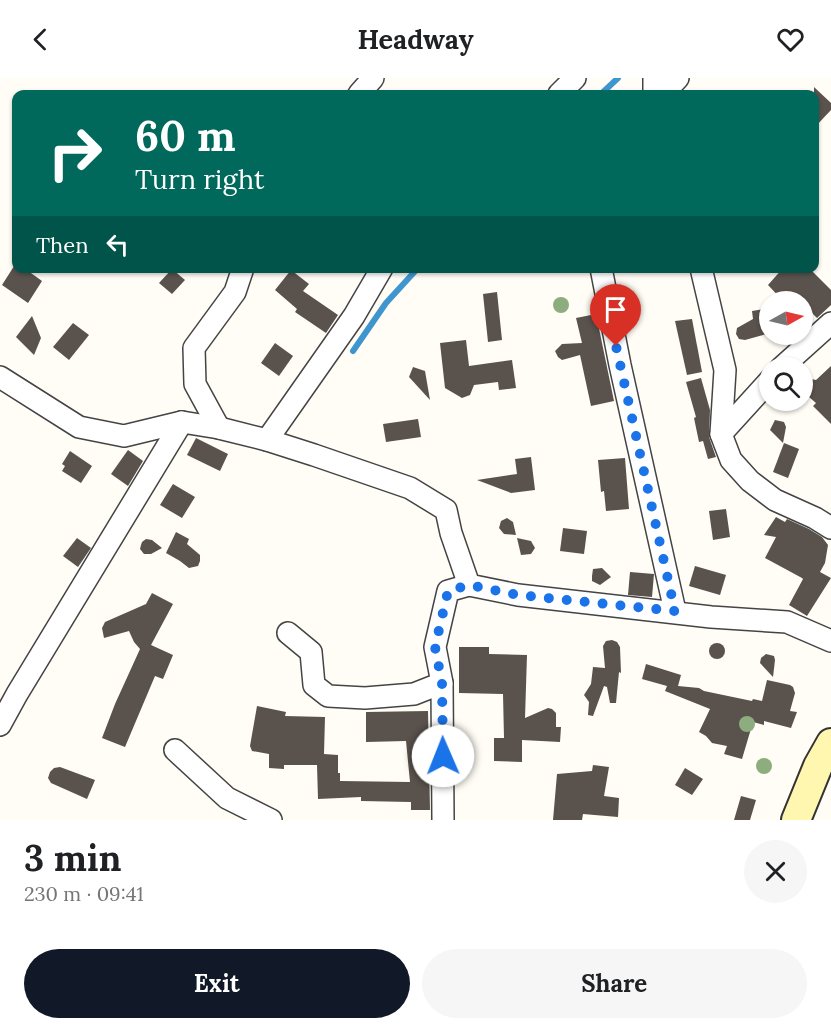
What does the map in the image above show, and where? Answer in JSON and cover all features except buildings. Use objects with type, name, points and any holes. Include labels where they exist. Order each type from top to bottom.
[{"type":"main road","points":[[796,820],[818,766],[831,744]]},
{"type":"street","points":[[362,90],[373,78]]},
{"type":"street","points":[[563,90],[575,78]]},
{"type":"street","points":[[667,90],[678,78]]},
{"type":"street","points":[[219,428],[195,384],[194,348],[235,292],[241,273]]},
{"type":"street","points":[[267,440],[354,316],[379,273]]},
{"type":"street","points":[[602,273],[620,366],[675,611]]},
{"type":"street","points":[[702,273],[725,370],[721,434],[731,460],[750,481],[775,500],[831,528]]},
{"type":"street","points":[[793,357],[831,323]]},
{"type":"street","points":[[0,377],[79,427],[124,436],[182,422],[219,428],[267,440],[410,488],[446,510],[451,533],[469,585]]},
{"type":"street","points":[[721,434],[759,392]]},
{"type":"street","points":[[0,725],[22,684],[182,422]]},
{"type":"street","points":[[444,820],[442,683],[435,647],[448,591],[469,585],[518,595],[675,611],[711,617],[787,622],[831,641]]},
{"type":"street","points":[[288,633],[311,652],[314,685],[328,696],[365,698],[414,694],[442,683]]},
{"type":"street","points":[[175,750],[227,798],[271,820]]},
{"type":"waterway","points":[[605,90],[618,78]]},
{"type":"waterway","points":[[353,351],[386,303],[413,273]]},
{"type":"route","points":[[443,756],[442,683],[435,647],[448,591],[469,585],[518,595],[675,611],[616,346]]}]
